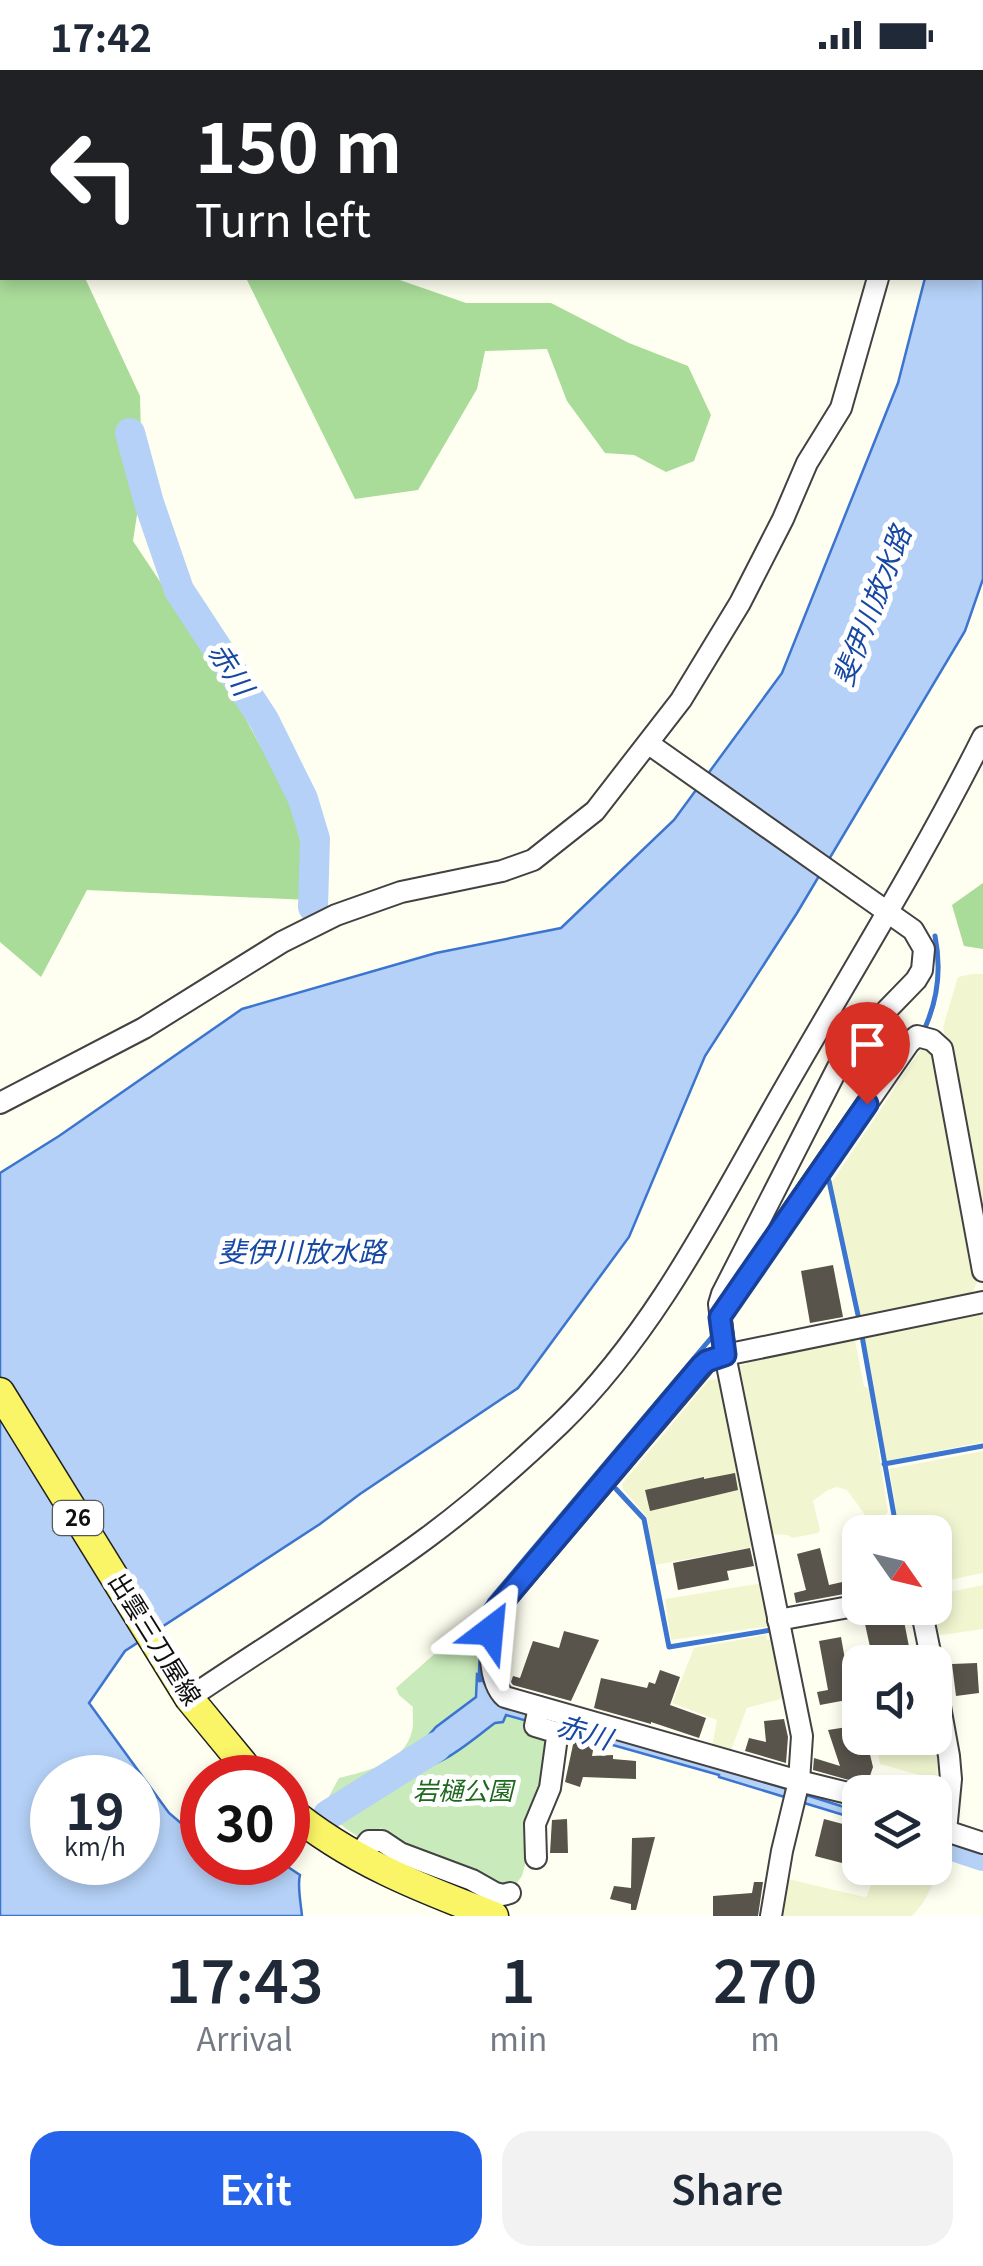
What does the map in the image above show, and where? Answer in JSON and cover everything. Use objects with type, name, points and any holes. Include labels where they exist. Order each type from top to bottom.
[{"type":"main road","name":"出雲三刀屋線","points":[[0,1392],[189,1698],[236,1755]]},
{"type":"main road","points":[[310,1824],[356,1856],[415,1886],[502,1905]]},
{"type":"street","points":[[0,1103],[144,1028],[282,942],[350,908],[533,860],[595,811],[681,700],[740,603],[784,519],[807,463],[842,408],[877,280]]},
{"type":"street","points":[[189,1698],[480,1497],[561,1423],[630,1344],[711,1222],[782,1093],[889,914],[983,737]]},
{"type":"street","points":[[649,744],[913,930],[920,939],[924,960],[916,980],[840,1063],[719,1304],[725,1355],[802,1736],[796,1792],[772,1916]]},
{"type":"street","points":[[720,1323],[909,1043],[922,1037],[942,1049],[983,1271]]},
{"type":"street","points":[[842,1795],[796,1792],[538,1714],[505,1697],[496,1687],[490,1631],[494,1612],[707,1361],[983,1302]]},
{"type":"street","points":[[778,1620],[842,1608]]},
{"type":"street","points":[[536,1858],[536,1824],[552,1780],[556,1737],[555,1732],[535,1726],[538,1714]]},
{"type":"street","points":[[952,1833],[983,1843]]},
{"type":"green space","points":[[0,280],[86,280],[140,396],[142,482],[133,541],[221,673],[296,812],[308,900],[87,890],[41,977],[0,942]]},
{"type":"green space","points":[[247,280],[400,280],[466,303],[551,303],[629,343],[688,366],[711,415],[694,461],[666,472],[634,455],[605,453],[567,401],[547,349],[485,351],[477,389],[418,490],[355,499]]},
{"type":"green space","points":[[983,883],[983,949],[964,946],[952,905]]},
{"type":"green space","points":[[983,974],[983,1244],[943,1027],[958,977]]},
{"type":"green space","points":[[923,1046],[936,1051],[978,1280],[971,1296],[861,1316],[832,1182]]},
{"type":"green space","points":[[976,1313],[982,1315],[983,1323],[983,1442],[886,1461],[864,1336]]},
{"type":"green space","points":[[855,1341],[864,1386],[869,1389],[885,1515],[865,1515],[847,1490],[837,1487],[813,1501],[818,1533],[792,1538],[770,1534],[739,1366],[746,1364],[746,1360]]},
{"type":"green space","points":[[721,1379],[754,1547],[655,1565],[647,1517],[622,1484],[709,1380]]},
{"type":"green space","points":[[983,1451],[983,1573],[952,1579],[952,1515],[897,1515],[889,1469]]},
{"type":"green space","points":[[763,1583],[771,1626],[671,1640],[665,1599]]},
{"type":"green space","points":[[983,1585],[983,1629],[935,1636],[932,1625],[952,1625],[952,1591]]},
{"type":"green space","points":[[766,1635],[767,1640],[774,1639],[785,1698],[747,1708],[728,1758],[711,1752],[717,1720],[672,1703],[694,1648]]},
{"type":"green space","name":"岩樋公園","points":[[448,1642],[484,1656],[548,1735],[547,1779],[532,1816],[522,1876],[513,1888],[504,1891],[393,1840],[381,1828],[361,1839],[321,1811],[339,1778],[393,1759],[408,1742],[413,1707],[396,1688]]},
{"type":"green space","points":[[878,1755],[937,1755],[937,1775],[919,1775],[880,1764]]},
{"type":"green space","points":[[788,1879],[867,1896],[871,1885],[932,1885],[912,1916],[778,1916]]},
{"type":"water","name":"斐伊川放水路","points":[[924,280],[983,280],[983,579],[965,631],[797,913],[705,1056],[629,1237],[518,1388],[125,1651],[89,1703],[127,1755],[30,1755],[30,1885],[160,1885],[160,1801],[180,1822],[180,1885],[299,1885],[302,1916],[0,1916],[0,1173],[242,1009],[436,953],[561,928],[674,820],[782,673],[898,383]]},
{"type":"water","points":[[477,1674],[483,1675],[489,1691],[842,1806],[842,1815],[506,1715],[503,1722],[495,1723],[441,1761],[404,1769],[402,1766],[436,1727],[476,1697]]},
{"type":"building","points":[[833,1265],[843,1317],[810,1323],[801,1271]]},
{"type":"building","points":[[735,1473],[738,1490],[650,1511],[645,1490]]},
{"type":"building","points":[[750,1548],[754,1566],[727,1571],[729,1580],[678,1590],[673,1563]]},
{"type":"building","points":[[820,1548],[829,1585],[842,1582],[842,1594],[796,1603],[794,1593],[806,1590],[797,1554]]},
{"type":"building","points":[[865,1625],[905,1625],[909,1645],[870,1645]]},
{"type":"building","points":[[564,1631],[599,1640],[571,1701],[513,1685],[513,1676],[520,1678],[533,1641],[559,1648]]},
{"type":"building","points":[[841,1637],[842,1701],[820,1705],[817,1692],[828,1690],[819,1641]]},
{"type":"building","points":[[977,1663],[979,1693],[956,1696],[952,1664]]},
{"type":"building","points":[[660,1670],[680,1677],[670,1705],[706,1718],[699,1738],[594,1708],[601,1678],[647,1688],[649,1682],[655,1684]]},
{"type":"building","points":[[784,1719],[788,1737],[786,1763],[745,1751],[749,1738],[766,1742],[764,1721]]},
{"type":"building","points":[[842,1728],[842,1755],[870,1755],[870,1775],[842,1775],[842,1778],[813,1770],[814,1758],[840,1766],[828,1730]]},
{"type":"building","points":[[574,1740],[594,1745],[592,1756],[613,1755],[613,1759],[636,1761],[636,1779],[583,1777],[580,1787],[565,1782]]},
{"type":"building","points":[[567,1819],[568,1853],[550,1853],[552,1820]]},
{"type":"building","points":[[824,1819],[842,1824],[842,1863],[815,1856]]},
{"type":"building","points":[[655,1837],[636,1910],[631,1910],[631,1904],[610,1899],[614,1886],[631,1888],[632,1838]]},
{"type":"building","points":[[754,1882],[763,1882],[758,1916],[713,1916],[713,1896],[752,1893]]},
{"type":"waterway","name":"赤川","points":[[130,433],[179,590],[264,720],[303,799],[315,839],[313,907]]},
{"type":"waterway","points":[[922,1034],[937,986],[935,936]]},
{"type":"waterway","points":[[829,1181],[858,1315]]},
{"type":"waterway","points":[[484,1615],[490,1600],[717,1331]]},
{"type":"waterway","points":[[862,1336],[894,1515]]},
{"type":"waterway","points":[[884,1464],[983,1446]]},
{"type":"waterway","points":[[616,1489],[644,1519],[669,1647],[771,1630]]},
{"type":"waterway","points":[[480,1680],[481,1651]]},
{"type":"waterway","name":"赤川","points":[[328,1815],[436,1747]]},
{"type":"waterway","name":"赤川","points":[[952,1846],[983,1856]]},
{"type":"route","points":[[490,1631],[494,1612],[701,1366],[725,1355],[720,1317],[867,1104]]}]
